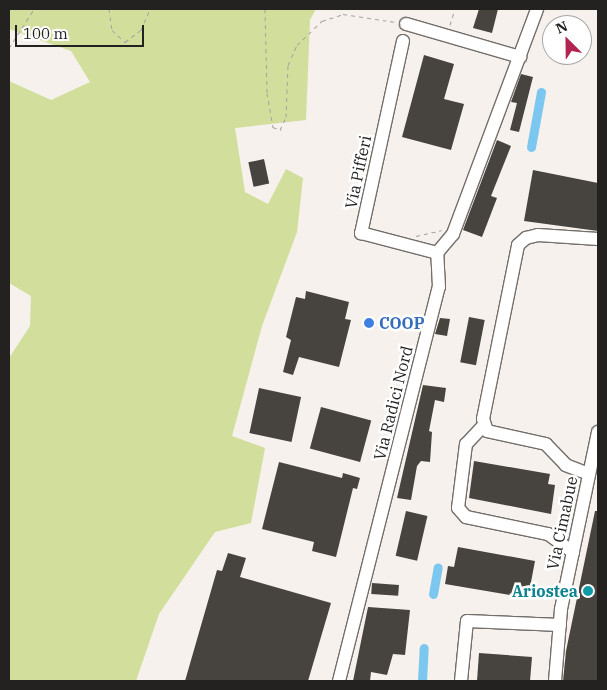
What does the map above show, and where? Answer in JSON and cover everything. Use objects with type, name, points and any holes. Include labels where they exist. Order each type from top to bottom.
[{"type":"street","points":[[437,253],[453,234],[537,9]]},
{"type":"street","points":[[406,24],[520,58]]},
{"type":"street","name":"Via Pifferi","points":[[403,41],[361,233],[437,253]]},
{"type":"street","points":[[589,474],[566,465],[546,444],[486,431],[484,425],[518,245],[526,238],[538,235],[598,239]]},
{"type":"street","name":"Via Radici Nord","points":[[339,681],[439,286],[437,253]]},
{"type":"street","points":[[484,425],[466,444],[458,508],[466,518],[548,534],[572,552]]},
{"type":"street","name":"Via Cimabue","points":[[555,681],[560,625],[572,552],[598,432]]},
{"type":"street","points":[[461,681],[467,621],[560,625]]},
{"type":"path","points":[[9,48],[34,9]]},
{"type":"path","points":[[109,9],[112,30],[125,42],[141,30],[150,9]]},
{"type":"path","points":[[266,9],[268,93],[273,128],[280,130],[286,117],[288,65],[297,45],[322,20],[343,14],[406,24]]},
{"type":"path","points":[[448,36],[455,9]]},
{"type":"green space","points":[[9,9],[316,9],[310,20],[306,120],[235,128],[245,192],[268,204],[286,169],[303,178],[297,232],[262,326],[232,436],[265,448],[251,523],[215,532],[159,614],[136,681],[9,681],[9,358],[30,326],[31,296],[9,283],[9,81],[51,100],[90,82],[71,51],[9,29]]},
{"type":"building","points":[[479,9],[498,9],[492,33],[473,28]]},
{"type":"building","points":[[424,55],[454,64],[444,99],[464,104],[451,150],[402,137]]},
{"type":"building","points":[[521,74],[533,77],[519,132],[510,130],[517,103],[511,102]]},
{"type":"building","points":[[497,140],[511,146],[491,196],[497,198],[482,237],[463,230]]},
{"type":"building","points":[[264,159],[269,183],[254,187],[248,162]]},
{"type":"building","points":[[533,170],[598,183],[598,231],[524,221]]},
{"type":"building","points":[[306,291],[349,302],[345,319],[351,320],[339,367],[299,357],[293,375],[283,372],[291,340],[286,337],[296,297],[305,299]]},
{"type":"building","points":[[469,317],[485,320],[476,365],[460,362]]},
{"type":"building","points":[[440,318],[450,319],[447,336],[435,334]]},
{"type":"building","points":[[423,385],[446,388],[444,402],[435,400],[429,431],[432,432],[430,462],[421,461],[417,466],[411,500],[397,498]]},
{"type":"building","points":[[259,388],[301,397],[291,442],[249,433]]},
{"type":"building","points":[[321,407],[371,420],[360,462],[310,449]]},
{"type":"building","points":[[474,461],[550,474],[548,484],[555,485],[551,514],[469,498]]},
{"type":"building","points":[[279,462],[342,478],[343,473],[360,478],[357,489],[353,488],[336,557],[312,551],[314,542],[262,529]]},
{"type":"building","points":[[406,511],[427,516],[417,561],[396,556]]},
{"type":"building","name":"Ariostea","points":[[595,511],[598,511],[598,681],[563,681],[566,651]]},
{"type":"building","points":[[458,547],[535,561],[528,598],[445,584],[448,566],[454,567]]},
{"type":"building","points":[[228,553],[246,558],[240,577],[331,603],[308,681],[185,681],[217,570],[222,571]]},
{"type":"building","points":[[372,583],[399,585],[398,596],[371,594]]},
{"type":"building","points":[[368,607],[410,610],[405,655],[393,654],[387,675],[371,672],[370,681],[353,681]]},
{"type":"building","points":[[479,653],[532,657],[530,681],[477,681]]},
{"type":"waterway","points":[[531,147],[541,92]]},
{"type":"waterway","points":[[433,594],[438,567]]},
{"type":"waterway","points":[[422,681],[424,648]]},
{"type":"place","name":"COOP","points":[[369,323]]},
{"type":"place","name":"Ariostea","points":[[588,591]]}]
